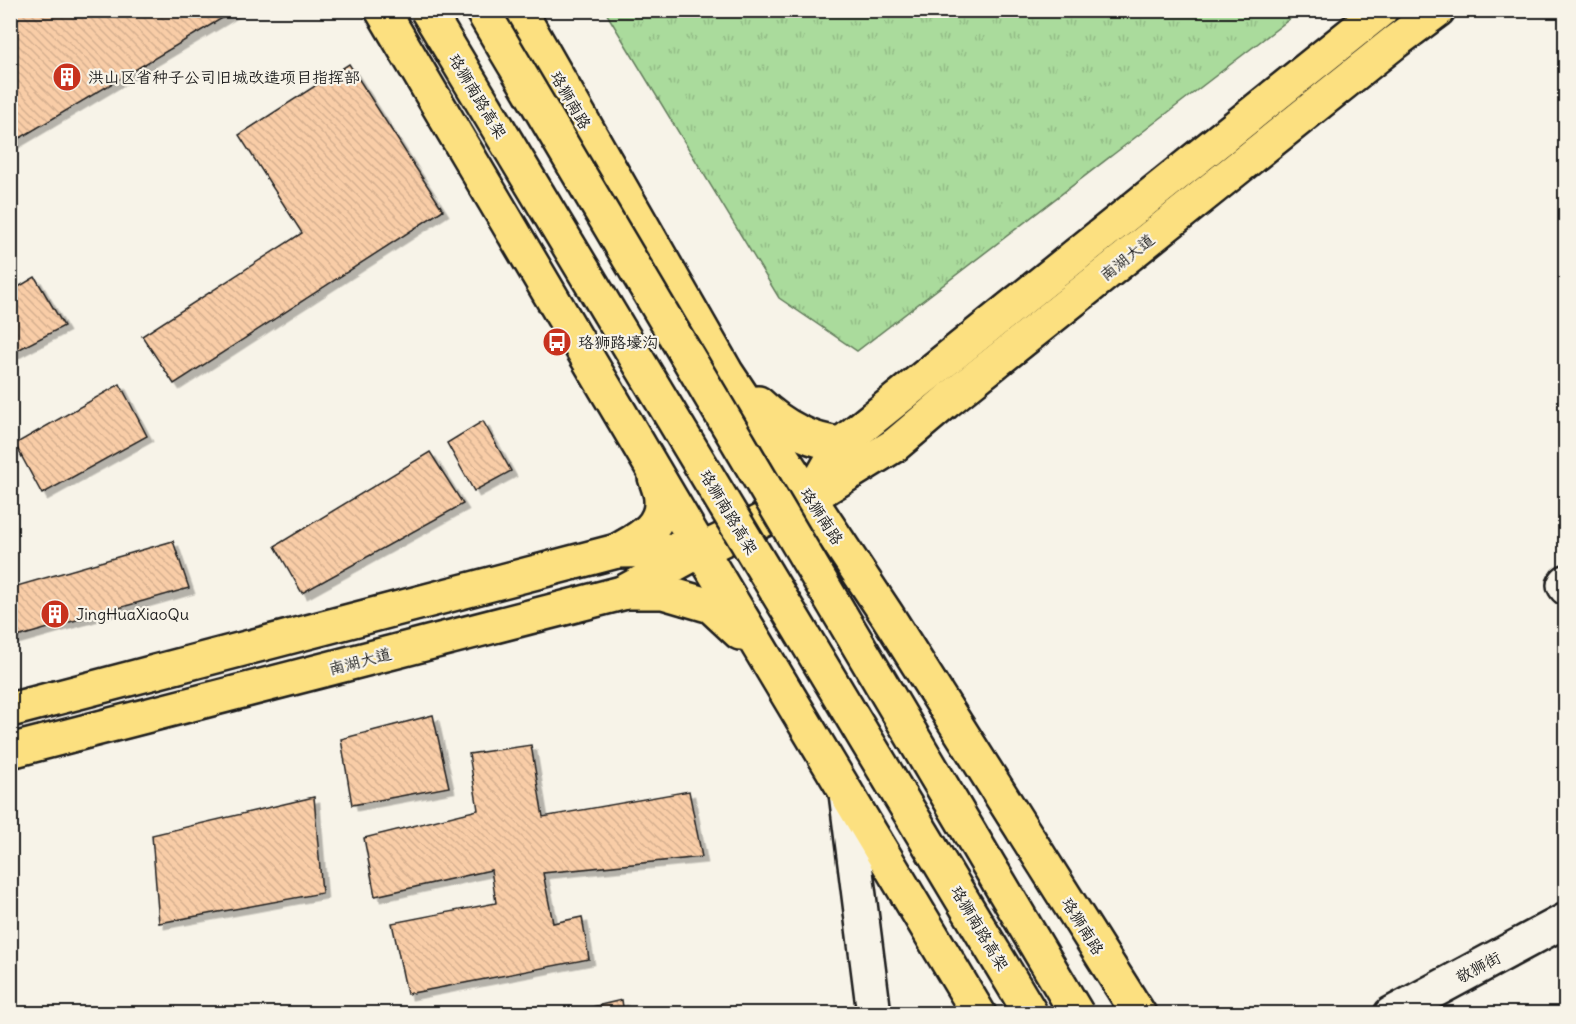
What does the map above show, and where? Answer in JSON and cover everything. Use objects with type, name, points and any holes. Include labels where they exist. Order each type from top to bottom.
[{"type":"main road","points":[[382,10],[701,550],[979,1014]]},
{"type":"main road","name":"珞狮南路高架","points":[[427,10],[1031,1014]]},
{"type":"main road","points":[[482,10],[1077,1014]]},
{"type":"main road","name":"珞狮南路","points":[[519,10],[726,372],[811,497],[1138,1014]]},
{"type":"main road","name":"南湖大道","points":[[811,497],[841,444],[1381,10]]},
{"type":"main road","name":"南湖大道","points":[[10,751],[622,592],[701,550],[811,497],[895,445],[1385,50],[1438,10]]},
{"type":"main road","points":[[726,372],[764,409],[789,428],[825,443],[841,444]]},
{"type":"main road","points":[[617,551],[647,534],[658,517],[662,500],[652,466]]},
{"type":"main road","name":"南湖大道","points":[[10,710],[617,551],[701,550]]},
{"type":"main road","points":[[622,592],[663,592],[711,606],[763,652]]},
{"type":"street","points":[[1566,582],[1564,585],[1566,588]]},
{"type":"street","points":[[846,793],[874,1014]]},
{"type":"street","name":"敬狮街","points":[[1392,1014],[1566,920]]},
{"type":"green space","points":[[605,11],[1300,11],[857,351],[779,298]]},
{"type":"building","name":"洪山区省种子公司旧城改造项目指挥部","points":[[10,10],[236,10],[10,144]]},
{"type":"building","points":[[349,64],[443,210],[174,384],[142,336],[302,233],[239,135]]},
{"type":"building","points":[[35,277],[64,326],[10,354],[10,292]]},
{"type":"building","points":[[120,384],[147,436],[42,494],[15,444]]},
{"type":"building","points":[[483,421],[511,471],[474,491],[447,443]]},
{"type":"building","points":[[430,452],[463,504],[302,593],[275,546]]},
{"type":"building","name":"JingHuaXiaoQu","points":[[173,541],[189,588],[10,639],[10,588]]},
{"type":"building","points":[[433,715],[449,787],[352,805],[341,739]]},
{"type":"building","points":[[531,745],[543,817],[689,791],[702,857],[543,873],[553,923],[582,917],[589,959],[407,994],[392,923],[496,903],[491,870],[375,896],[364,838],[478,810],[469,754]]},
{"type":"building","points":[[314,797],[322,893],[159,923],[152,835]]},
{"type":"building","points":[[622,1000],[624,1014],[562,1014]]},
{"type":"place","name":"洪山区省种子公司旧城改造项目指挥部","points":[[67,77]]},
{"type":"place","name":"珞狮路壕沟","points":[[557,342]]},
{"type":"place","name":"JingHuaXiaoQu","points":[[55,614]]}]
